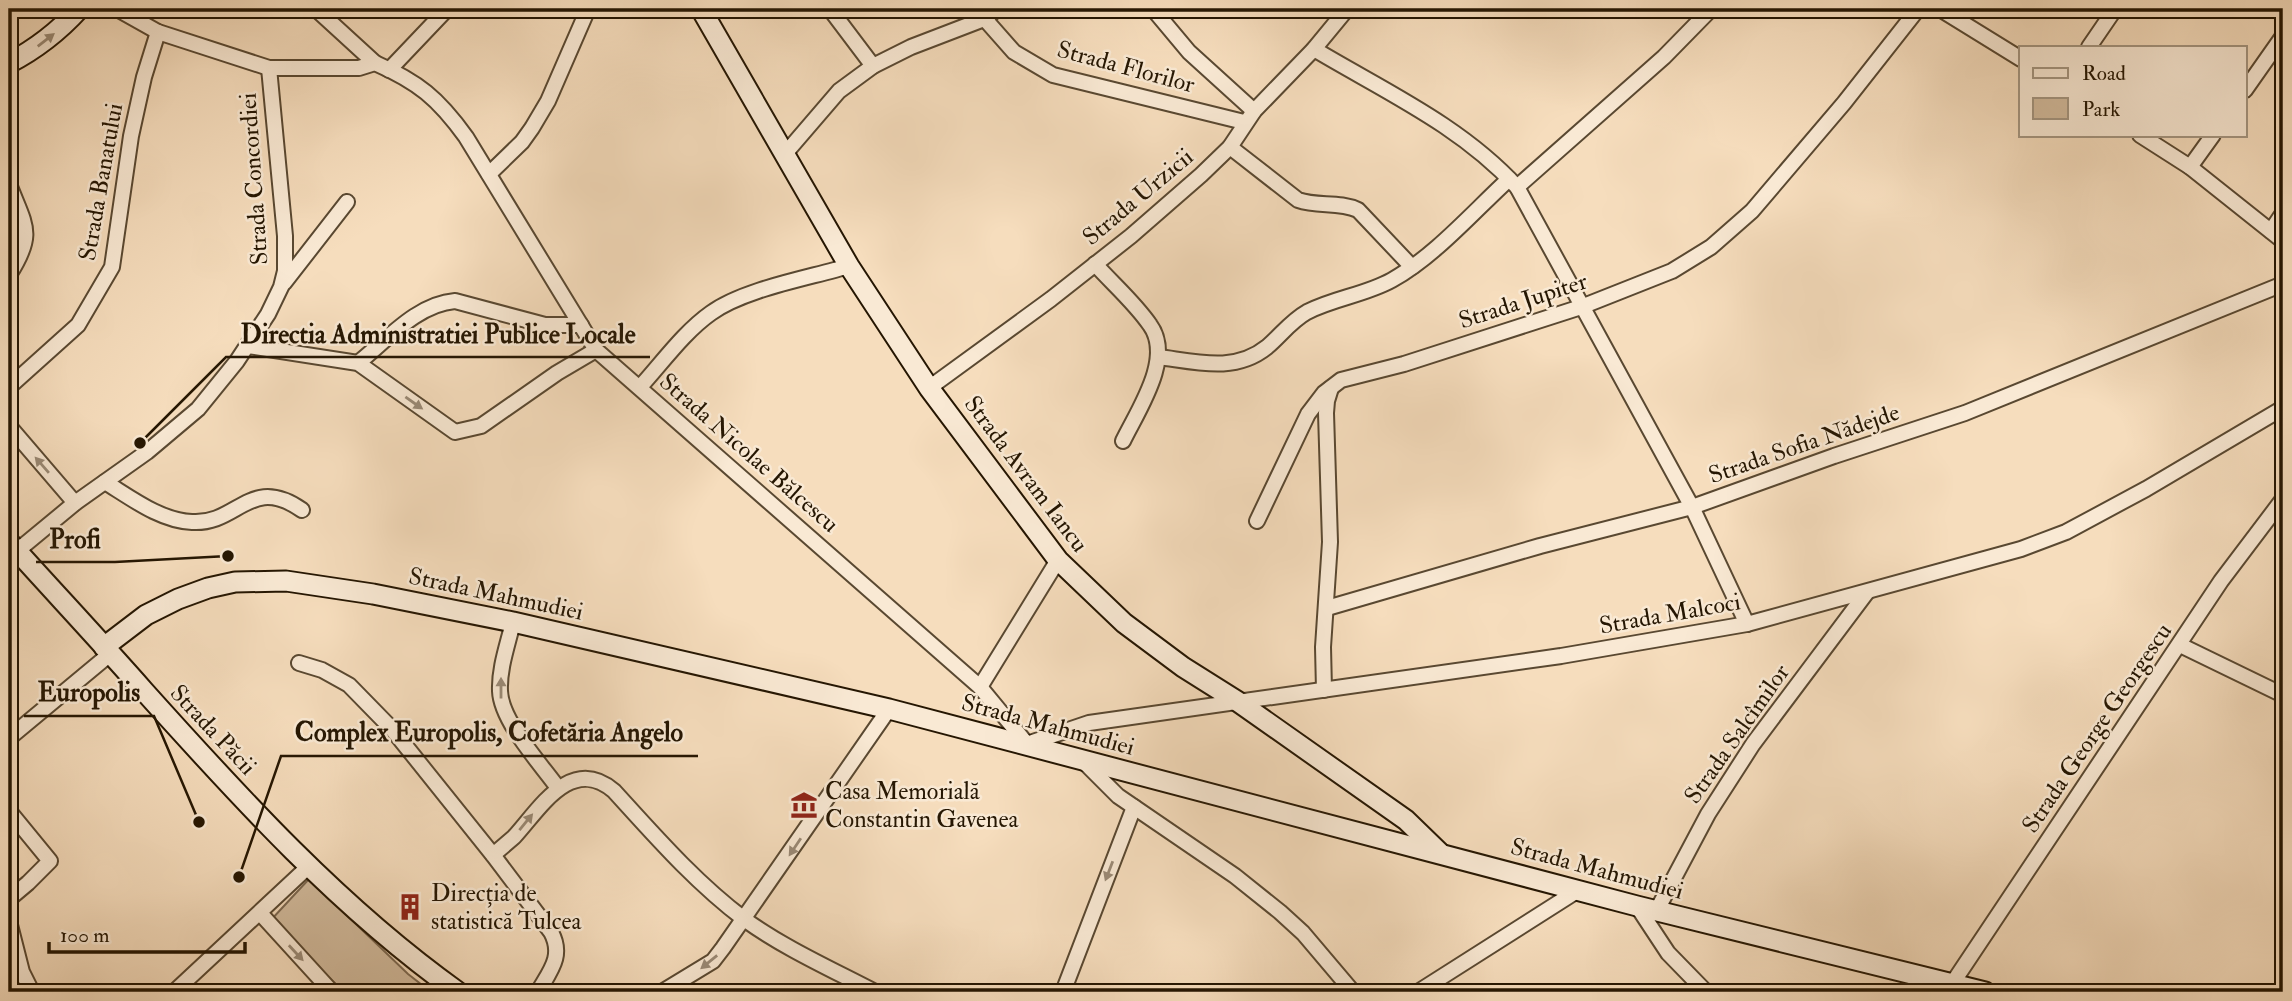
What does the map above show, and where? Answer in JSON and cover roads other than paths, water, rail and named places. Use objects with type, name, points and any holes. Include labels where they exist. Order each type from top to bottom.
[{"type":"main road","points":[[9,63],[39,46],[79,9]]},
{"type":"main road","name":"Strada Avram Iancu","points":[[701,9],[849,266],[929,388],[1058,560],[1079,583],[1124,623],[1183,667],[1237,701],[1406,820],[1440,852]]},
{"type":"main road","name":"Strada Păcii","points":[[13,546],[217,772],[309,866],[397,946],[458,992]]},
{"type":"main road","name":"Strada Mahmudiei","points":[[107,650],[146,615],[208,588],[235,582],[286,581],[318,584],[513,622],[889,709],[1580,889],[1921,986],[1952,985],[1985,992]]},
{"type":"street","points":[[117,9],[158,32],[269,68],[359,68],[374,63]]},
{"type":"street","name":"Strada Nicolae Bălcescu","points":[[316,9],[374,63],[414,83],[446,109],[489,174],[596,350],[980,687],[1027,744]]},
{"type":"street","points":[[389,70],[447,9]]},
{"type":"street","points":[[489,174],[522,142],[532,128],[548,101],[588,9]]},
{"type":"street","points":[[830,9],[873,66]]},
{"type":"street","points":[[785,155],[839,91],[873,66],[980,14],[997,9]]},
{"type":"street","points":[[1153,9],[1249,117]]},
{"type":"street","name":"Strada Urzicii","points":[[929,388],[1132,236],[1230,147],[1249,117],[1314,49],[1347,9]]},
{"type":"street","points":[[1159,357],[1209,363],[1250,359],[1305,313],[1360,295],[1392,280],[1412,267],[1664,57],[1711,9]]},
{"type":"street","name":"Strada Jupiter","points":[[1332,387],[1341,380],[1404,364],[1581,307],[1672,271],[1711,247],[1752,211],[1844,103],[1918,9]]},
{"type":"street","points":[[1940,9],[2019,59]]},
{"type":"street","points":[[2090,46],[2115,9]]},
{"type":"street","name":"Strada Florilor","points":[[980,14],[1014,52],[1053,75],[1249,117]]},
{"type":"street","name":"Strada Banatului","points":[[9,387],[78,325],[112,267],[131,136],[144,77],[158,32]]},
{"type":"street","points":[[2246,89],[2283,36]]},
{"type":"street","points":[[1314,49],[1406,100],[1489,158],[1513,183],[1692,507],[1747,624]]},
{"type":"street","name":"Strada Concordiei","points":[[13,546],[147,452],[198,409],[248,346],[268,314],[281,287],[285,271],[285,236],[269,68]]},
{"type":"street","points":[[2142,136],[2190,167],[2283,241]]},
{"type":"street","points":[[2190,167],[2212,136]]},
{"type":"street","points":[[1230,147],[1298,200],[1311,205],[1348,205],[1358,210],[1412,267]]},
{"type":"street","points":[[9,184],[13,207],[26,230],[26,244],[9,275]]},
{"type":"street","name":"Strada Concordiei","points":[[281,287],[346,202]]},
{"type":"street","points":[[2271,231],[2283,213]]},
{"type":"street","points":[[1095,264],[1151,326],[1158,341],[1159,357],[1155,373],[1123,442]]},
{"type":"street","points":[[640,387],[710,313],[763,290],[849,266]]},
{"type":"street","name":"Strada Sofia Nădejde","points":[[1327,608],[1692,507],[1965,413],[2283,284]]},
{"type":"street","points":[[358,363],[420,313],[441,302],[455,301],[545,325],[581,325]]},
{"type":"street","points":[[248,346],[358,363],[455,432],[481,426],[556,373],[596,350]]},
{"type":"street","points":[[1257,521],[1308,414],[1332,387]]},
{"type":"street","points":[[1324,690],[1323,647],[1330,542],[1326,401],[1332,387]]},
{"type":"street","name":"Strada Malcoci","points":[[1027,744],[1088,723],[1561,656],[1747,624],[1867,592],[2021,550],[2066,531],[2146,489],[2283,408]]},
{"type":"street","points":[[9,426],[75,503]]},
{"type":"street","points":[[105,482],[158,513],[181,521],[196,523],[216,518],[242,504],[269,496],[289,501],[302,510]]},
{"type":"street","name":"Strada George Georgescu","points":[[1952,985],[2221,582],[2283,499]]},
{"type":"street","points":[[980,687],[1058,560]]},
{"type":"street","name":"Strada Salcîmilor","points":[[1657,910],[1708,814],[1753,744],[1867,592]]},
{"type":"street","points":[[513,622],[501,674],[502,704],[522,740],[558,788]]},
{"type":"street","points":[[2180,645],[2283,695]]},
{"type":"street","points":[[9,738],[107,650]]},
{"type":"street","points":[[299,663],[335,676],[357,694],[392,729],[493,855],[558,945],[557,956],[538,992]]},
{"type":"street","points":[[662,992],[713,961],[889,709]]},
{"type":"street","points":[[1082,760],[1118,796],[1235,876],[1280,912],[1303,933],[1353,992]]},
{"type":"street","points":[[493,855],[558,788],[595,779],[606,783],[674,858],[744,919],[786,945],[875,992]]},
{"type":"street","points":[[1063,992],[1134,807]]},
{"type":"street","points":[[9,811],[50,860],[9,899]]},
{"type":"street","points":[[174,992],[309,866]]},
{"type":"street","points":[[1418,992],[1580,889]]},
{"type":"street","points":[[1637,906],[1668,953],[1706,992]]},
{"type":"street","points":[[260,914],[332,992]]},
{"type":"street","points":[[9,921],[22,972],[32,992]]},
{"type":"place","name":"Directia Administratiei Publice Locale","points":[[140,443]]},
{"type":"place","name":"Profi","points":[[228,556]]},
{"type":"place","name":"Casa Memorială Constantin Gavenea","points":[[804,805]]},
{"type":"place","name":"Europolis","points":[[199,822]]},
{"type":"place","name":"Complex Europolis, Cofetăria Angelo","points":[[239,877]]},
{"type":"place","name":"Direcția de statistică Tulcea","points":[[410,907]]}]
